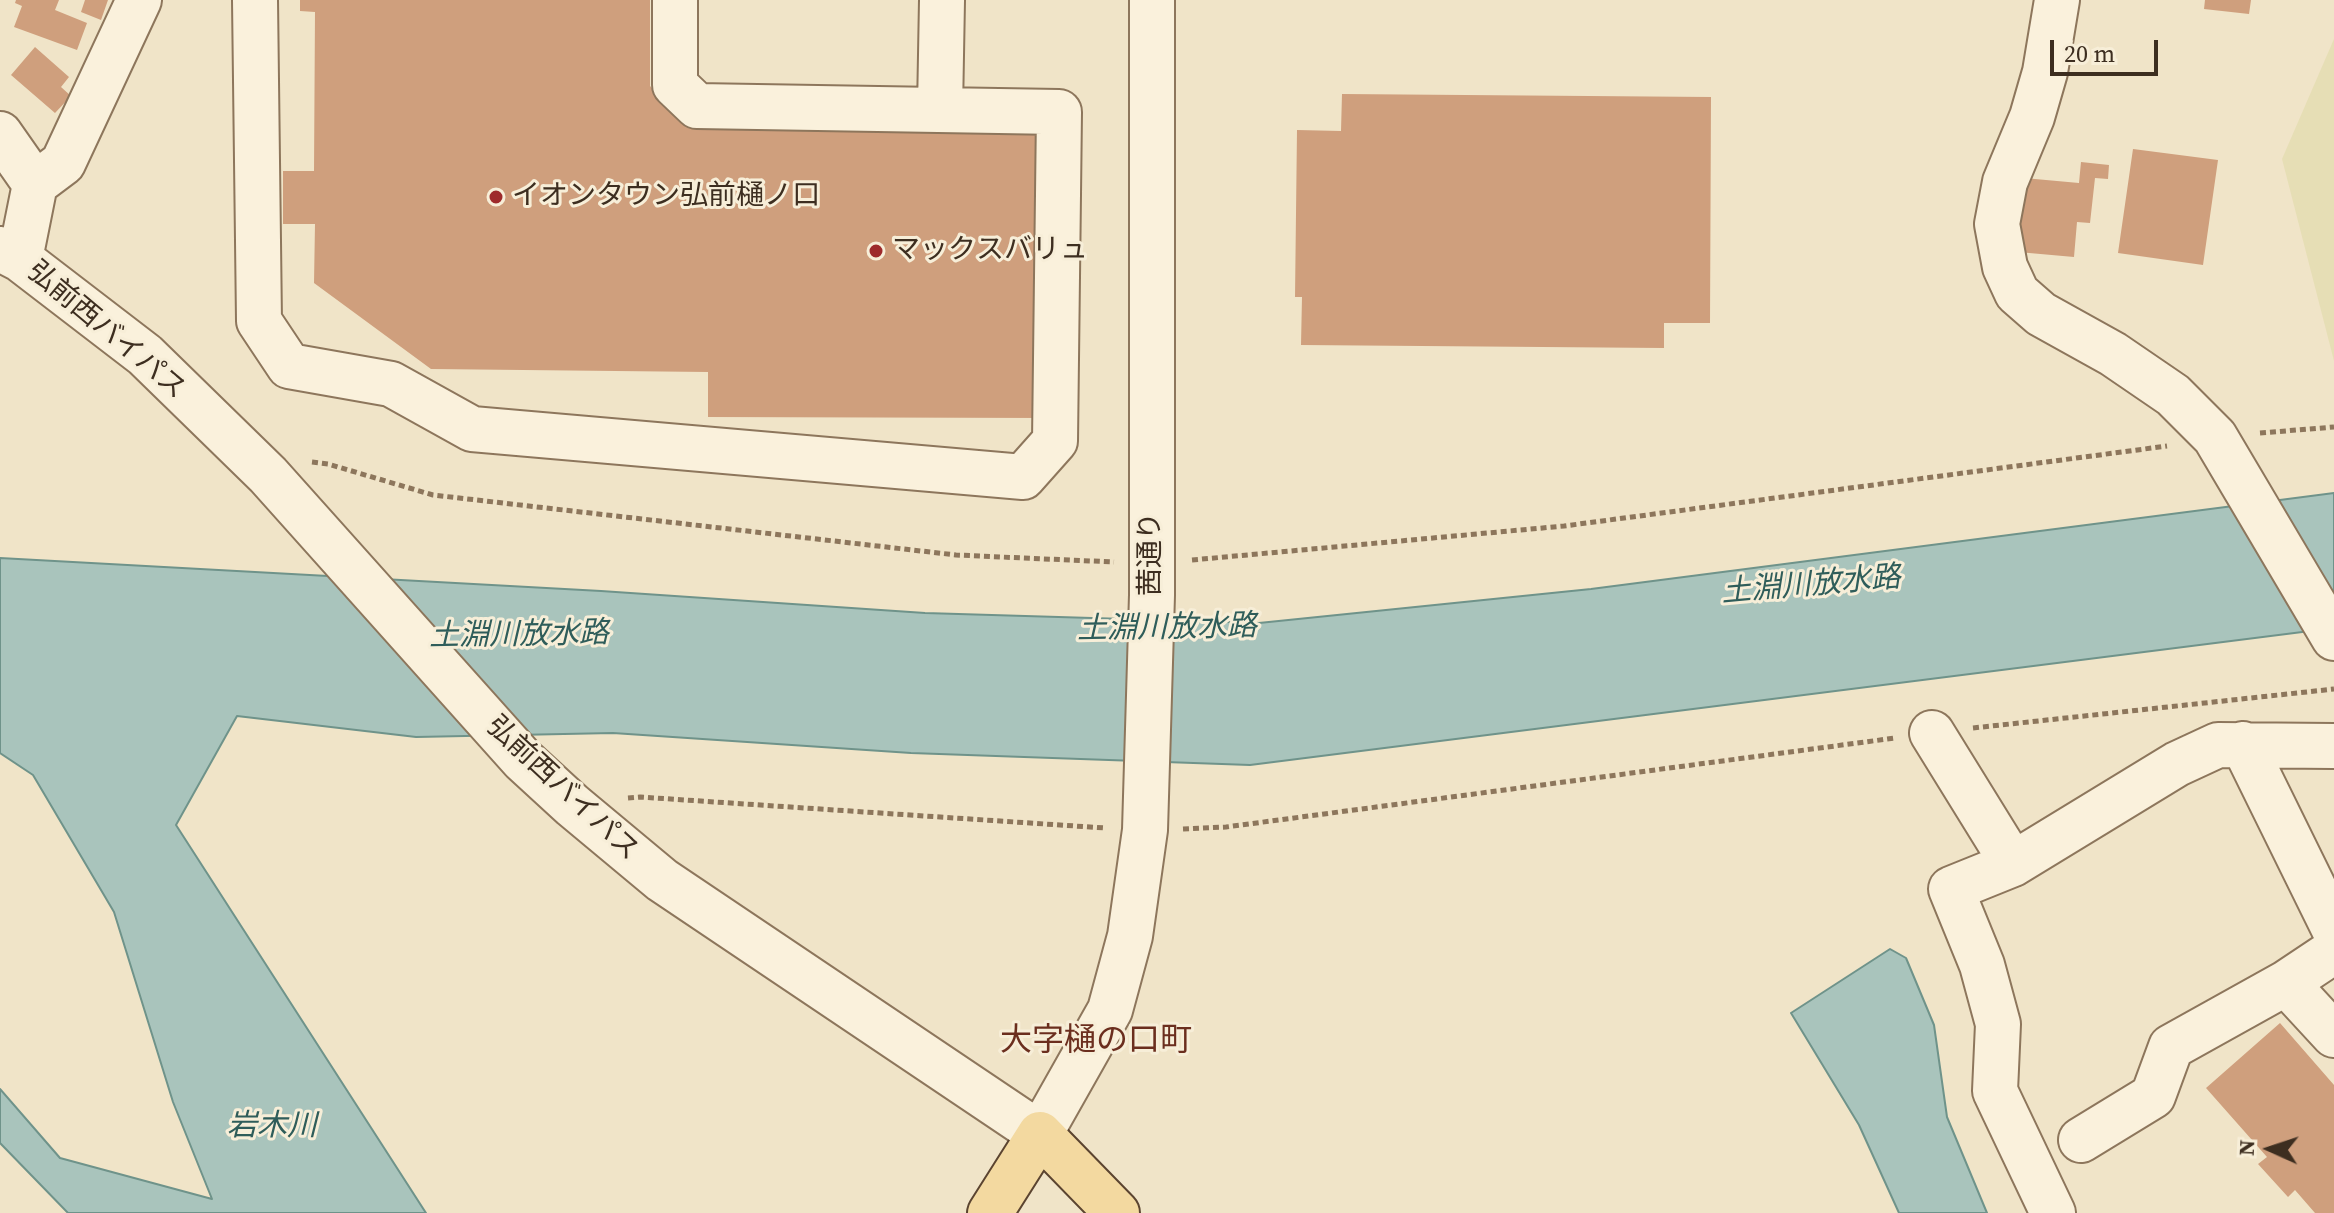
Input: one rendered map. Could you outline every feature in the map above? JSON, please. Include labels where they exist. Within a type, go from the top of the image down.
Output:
[{"type":"main road","points":[[990,1213],[1040,1134],[1117,1213]]},
{"type":"street","points":[[10,254],[35,184],[63,163],[139,0]]},
{"type":"street","points":[[255,0],[259,321],[289,366],[391,384],[472,429],[1023,477],[1055,441],[1059,112],[697,106],[675,85],[675,0]]},
{"type":"street","points":[[940,110],[942,0]]},
{"type":"street","name":"茜通り","points":[[1040,1134],[1110,1010],[1130,936],[1146,813],[1152,579],[1152,0]]},
{"type":"street","points":[[2057,0],[2045,72],[2032,117],[2005,182],[1997,224],[2005,267],[2017,293],[2041,314],[2113,354],[2173,395],[2224,452],[2334,638]]},
{"type":"street","points":[[0,134],[35,184]]},
{"type":"street","name":"弘前西バイパス","points":[[10,254],[145,355],[256,464],[523,760],[572,805],[662,880],[1040,1134]]},
{"type":"street","points":[[1932,733],[2013,864]]},
{"type":"street","points":[[2243,744],[2334,929]]},
{"type":"street","points":[[2053,1213],[1995,1091],[1998,1024],[1982,965],[1951,889],[2013,864],[2177,764],[2218,745],[2334,746]]},
{"type":"street","points":[[2081,1140],[2153,1096],[2171,1047],[2286,983],[2334,951]]},
{"type":"street","points":[[2286,983],[2334,1035]]},
{"type":"path","points":[[256,464],[328,464],[433,495],[1152,579],[1229,559],[1564,526],[2154,448],[2224,452],[2334,427]]},
{"type":"path","points":[[572,805],[640,797],[1146,813],[1226,827],[1932,733],[2334,689]]},
{"type":"shaded area","points":[[2334,39],[2334,361],[2282,159]]},
{"type":"water","points":[[2334,493],[2334,628],[1250,765],[911,753],[613,733],[416,737],[237,716],[176,825],[426,1213],[68,1213],[0,1143],[0,1089],[60,1158],[212,1199],[173,1102],[114,912],[33,775],[0,753],[0,558],[601,591],[925,613],[1259,623],[1591,589]]},
{"type":"water","points":[[1890,949],[1906,958],[1934,1025],[1947,1117],[1987,1213],[1899,1213],[1859,1125],[1791,1013]]},
{"type":"building","points":[[16,0],[59,0],[55,10],[87,23],[77,50],[14,27],[22,6],[15,3]]},
{"type":"building","points":[[85,0],[108,0],[101,20],[81,12]]},
{"type":"building","points":[[300,0],[650,0],[650,86],[691,128],[1045,130],[1045,418],[708,417],[708,372],[431,369],[314,283],[315,224],[283,224],[283,171],[314,171],[315,12],[300,11]]},
{"type":"building","points":[[2205,0],[2251,0],[2249,14],[2204,9]]},
{"type":"building","points":[[35,47],[69,77],[61,87],[71,96],[55,113],[11,75]]},
{"type":"building","points":[[1342,94],[1711,97],[1710,323],[1664,323],[1664,348],[1301,345],[1302,297],[1295,297],[1297,130],[1341,131]]},
{"type":"building","points":[[2133,149],[2218,160],[2203,265],[2118,253]]},
{"type":"building","points":[[2081,162],[2109,165],[2108,179],[2095,178],[2090,223],[2077,222],[2074,257],[2018,252],[2024,178],[2079,183]]},
{"type":"building","points":[[2280,1023],[2334,1085],[2334,1213],[2315,1213],[2295,1190],[2288,1197],[2258,1164],[2267,1157],[2206,1088]]},
{"type":"place","name":"イオンタウン弘前樋ノ口","points":[[496,197]]},
{"type":"place","name":"マックスバリュ","points":[[876,251]]},
{"type":"district","name":"大字樋の口町","points":[[1096,1042]]},
{"type":"water label","name":"土淵川放水路","points":[[1811,586]]},
{"type":"water label","name":"土淵川放水路","points":[[1167,629]]},
{"type":"water label","name":"土淵川放水路","points":[[519,636]]},
{"type":"water label","name":"岩木川","points":[[272,1127]]}]
